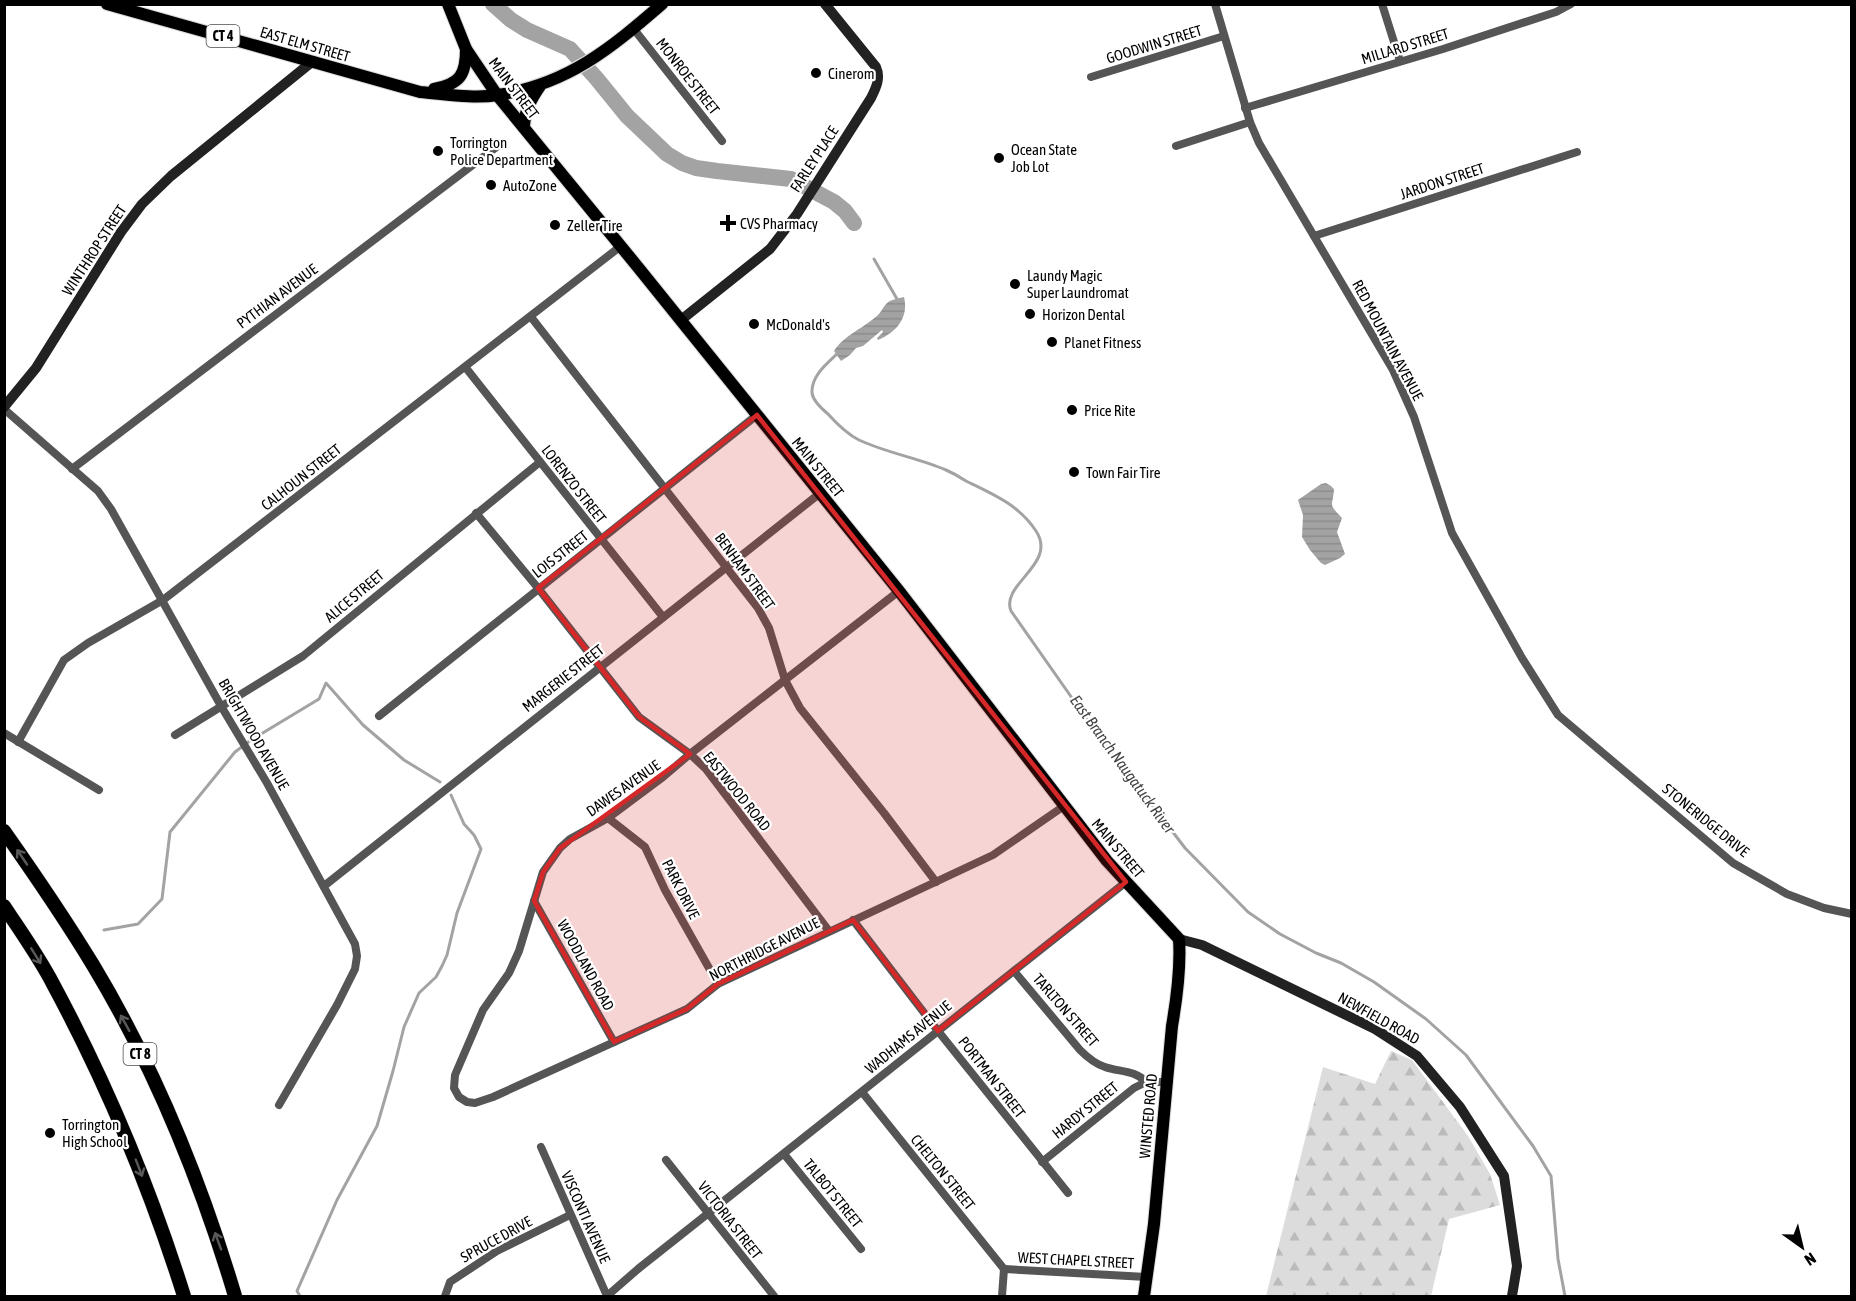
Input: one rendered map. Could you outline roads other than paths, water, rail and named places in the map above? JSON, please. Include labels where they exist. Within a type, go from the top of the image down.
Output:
[{"type":"highway","name":"CT 8","points":[[4,831],[93,966],[132,1037],[165,1106],[195,1178],[221,1249],[235,1296]]},
{"type":"highway","points":[[4,906],[52,982],[96,1068],[133,1151],[163,1230],[184,1296]]},
{"type":"main road","name":"EAST ELM STREET","points":[[107,4],[131,8],[420,92],[465,96],[497,95]]},
{"type":"main road","name":"MAIN STREET","points":[[448,4],[466,49],[497,95],[899,591],[1064,806],[1126,882],[1179,939]]},
{"type":"main road","name":"CT 4","points":[[497,95],[540,86],[566,75],[595,58],[657,6]]},
{"type":"main road","points":[[420,92],[450,86],[457,80],[466,65],[466,49]]},
{"type":"main road","points":[[524,126],[525,114],[530,101],[540,86]]},
{"type":"main road","name":"WINSTED ROAD","points":[[1144,1296],[1154,1224],[1179,978],[1179,939]]},
{"type":"street","name":"FARLEY PLACE","points":[[681,320],[770,249],[806,200],[871,98],[879,76],[873,62],[825,4]]},
{"type":"street","name":"RED MOUNTAIN AVENUE","points":[[1215,4],[1245,108],[1259,143],[1392,370],[1414,417],[1452,533],[1522,658],[1558,714],[1589,741]]},
{"type":"street","points":[[1382,4],[1400,61]]},
{"type":"street","name":"MILLARD STREET","points":[[1245,108],[1533,20],[1571,4]]},
{"type":"street","name":"MONROE STREET","points":[[633,28],[722,141]]},
{"type":"street","name":"GOODWIN STREET","points":[[1091,77],[1224,36]]},
{"type":"street","name":"WINTHROP STREET","points":[[4,408],[36,368],[121,232],[142,204],[171,176],[313,61]]},
{"type":"street","points":[[1176,146],[1250,122]]},
{"type":"street","name":"PYTHIAN AVENUE","points":[[72,469],[499,145]]},
{"type":"street","name":"JARDON STREET","points":[[1314,236],[1577,152]]},
{"type":"street","name":"CALHOUN STREET","points":[[18,742],[64,660],[88,643],[163,600],[621,246]]},
{"type":"street","name":"BENHAM STREET","points":[[531,317],[758,608],[769,628],[785,680],[800,708],[936,882]]},
{"type":"street","name":"LORENZO STREET","points":[[466,368],[663,617]]},
{"type":"street","name":"BRIGHTWOOD AVENUE","points":[[4,408],[98,491],[111,509],[356,944],[355,969],[337,1005],[279,1105]]},
{"type":"street","name":"LOIS STREET","points":[[379,716],[757,415]]},
{"type":"street","name":"ALICE STREET","points":[[175,735],[303,656],[540,462]]},
{"type":"street","name":"MARGERIE STREET","points":[[324,886],[819,494]]},
{"type":"street","name":"EASTWOOD ROAD","points":[[476,513],[639,717],[690,754],[706,769],[829,931]]},
{"type":"street","name":"DAWES AVENUE","points":[[455,1075],[483,1010],[509,973],[519,951],[543,872],[560,848],[570,839],[608,818],[663,777],[899,591]]},
{"type":"street","points":[[4,733],[99,790]]},
{"type":"street","name":"STONERIDGE DRIVE","points":[[1589,741],[1733,863],[1787,894],[1824,908],[1851,914]]},
{"type":"street","name":"NORTHRIDGE AVENUE","points":[[455,1075],[454,1088],[459,1097],[467,1102],[476,1103],[494,1097],[687,1009],[718,984],[993,855],[1064,806]]},
{"type":"street","name":"PARK DRIVE","points":[[608,818],[645,847],[665,890],[718,984]]},
{"type":"street","name":"WADHAMS AVENUE","points":[[607,1296],[1126,882]]},
{"type":"street","name":"WOODLAND ROAD","points":[[534,901],[614,1042]]},
{"type":"street","name":"PORTMAN STREET","points":[[853,920],[938,1031],[1068,1192]]},
{"type":"street","name":"NEWFIELD ROAD","points":[[1179,939],[1202,945],[1375,1029],[1418,1056],[1460,1107],[1504,1176],[1517,1266],[1512,1296]]},
{"type":"street","name":"TARLTON STREET","points":[[1014,971],[1091,1061],[1105,1067],[1140,1075],[1146,1082],[1167,1083]]},
{"type":"street","name":"HARDY STREET","points":[[1042,1161],[1134,1088],[1146,1082]]},
{"type":"street","name":"CHELTON STREET","points":[[861,1092],[1004,1269]]},
{"type":"street","name":"VISCONTI AVENUE","points":[[542,1147],[607,1296]]},
{"type":"street","name":"TALBOT STREET","points":[[784,1154],[861,1249]]},
{"type":"street","name":"VICTORIA STREET","points":[[666,1160],[774,1296]]},
{"type":"street","name":"SPRUCE DRIVE","points":[[445,1296],[450,1282],[496,1251],[570,1215]]},
{"type":"street","points":[[1002,1296],[1004,1269]]},
{"type":"street","name":"WEST CHAPEL STREET","points":[[1004,1269],[1146,1277]]},
{"type":"waterway","name":"East Branch Naugatuck River","points":[[493,4],[527,30],[570,49],[627,116],[667,154],[696,168],[791,179],[834,202],[854,223]]},
{"type":"waterway","name":"East Branch Naugatuck River","points":[[874,259],[897,299],[896,302]]},
{"type":"waterway","name":"East Branch Naugatuck River","points":[[839,352],[817,375],[812,393],[818,405],[842,428],[859,440],[946,470],[996,496],[1014,507],[1036,531],[1041,543],[1040,554],[1013,592],[1010,601],[1011,611],[1086,718],[1185,848],[1248,912],[1280,934],[1341,963],[1374,982],[1426,1019],[1466,1055],[1533,1146],[1551,1176],[1558,1259],[1565,1296]]},
{"type":"waterway","points":[[104,930],[138,924],[162,899],[170,832],[235,752],[319,699],[326,683],[363,725],[404,760],[440,782]]},
{"type":"waterway","points":[[300,1296],[297,1291],[337,1200],[377,1126],[404,1027],[419,993],[436,977],[447,955],[457,913],[481,849],[474,835],[464,824],[451,795]]},
{"type":"place","name":"Cinerom","points":[[816,73]]},
{"type":"place","name":"Torrington Police Department","points":[[438,151]]},
{"type":"place","name":"Ocean State Job Lot","points":[[999,158]]},
{"type":"place","name":"AutoZone","points":[[491,185]]},
{"type":"place","name":"CVS Pharmacy","points":[[728,223]]},
{"type":"place","name":"Zeller Tire","points":[[555,225]]},
{"type":"place","name":"Laundy Magic Super Laundromat","points":[[1015,284]]},
{"type":"place","name":"Horizon Dental","points":[[1030,314]]},
{"type":"place","name":"McDonald's","points":[[754,324]]},
{"type":"place","name":"Planet Fitness","points":[[1052,342]]},
{"type":"place","name":"Price Rite","points":[[1072,410]]},
{"type":"place","name":"Town Fair Tire","points":[[1074,472]]},
{"type":"place","name":"Torrington High School","points":[[50,1133]]}]
